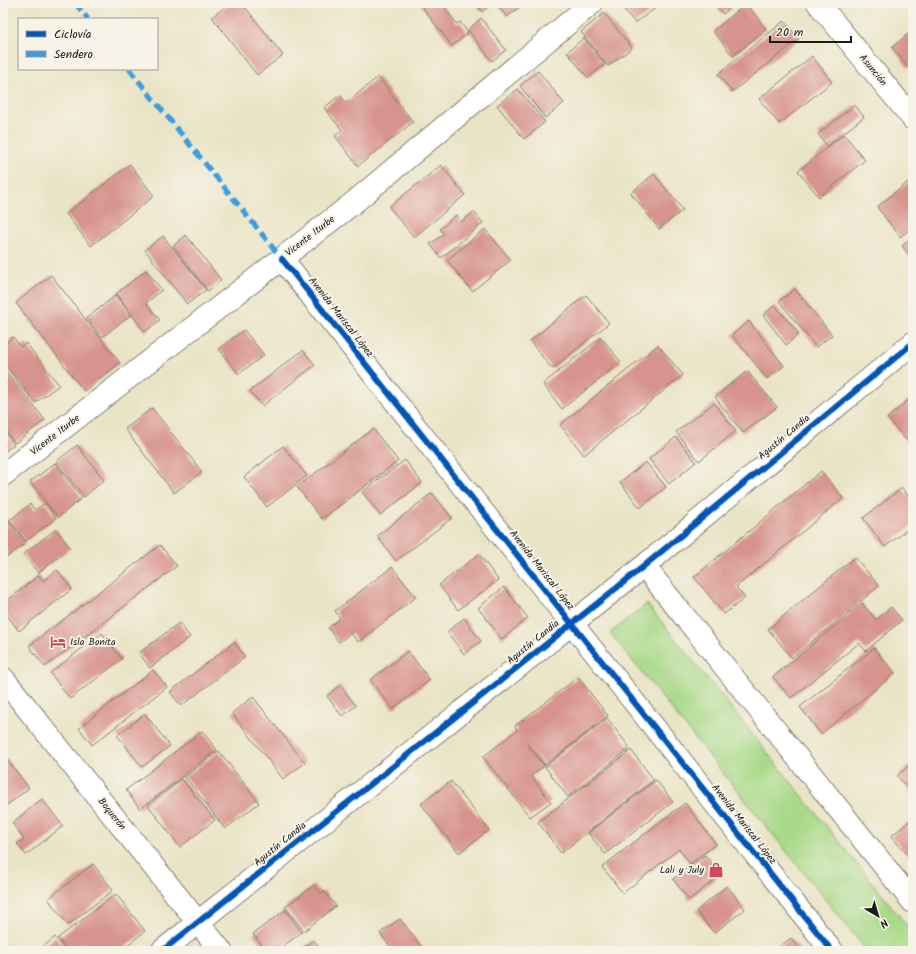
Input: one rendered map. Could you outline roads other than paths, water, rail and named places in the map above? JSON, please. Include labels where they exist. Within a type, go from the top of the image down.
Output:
[{"type":"street","name":"Vicente Iturbe","points":[[3,475],[352,204],[592,3]]},
{"type":"street","name":"Asunción","points":[[818,3],[913,119]]},
{"type":"street","name":"Avenida Mariscal López","points":[[282,259],[832,951]]},
{"type":"street","name":"Agustín Candia","points":[[162,951],[644,566],[913,343]]},
{"type":"street","points":[[644,566],[913,902]]},
{"type":"street","name":"Boquerón","points":[[3,678],[221,951]]},
{"type":"place","name":"Isla Bonita","points":[[58,642]]},
{"type":"place","name":"Lali y July","points":[[716,870]]}]
